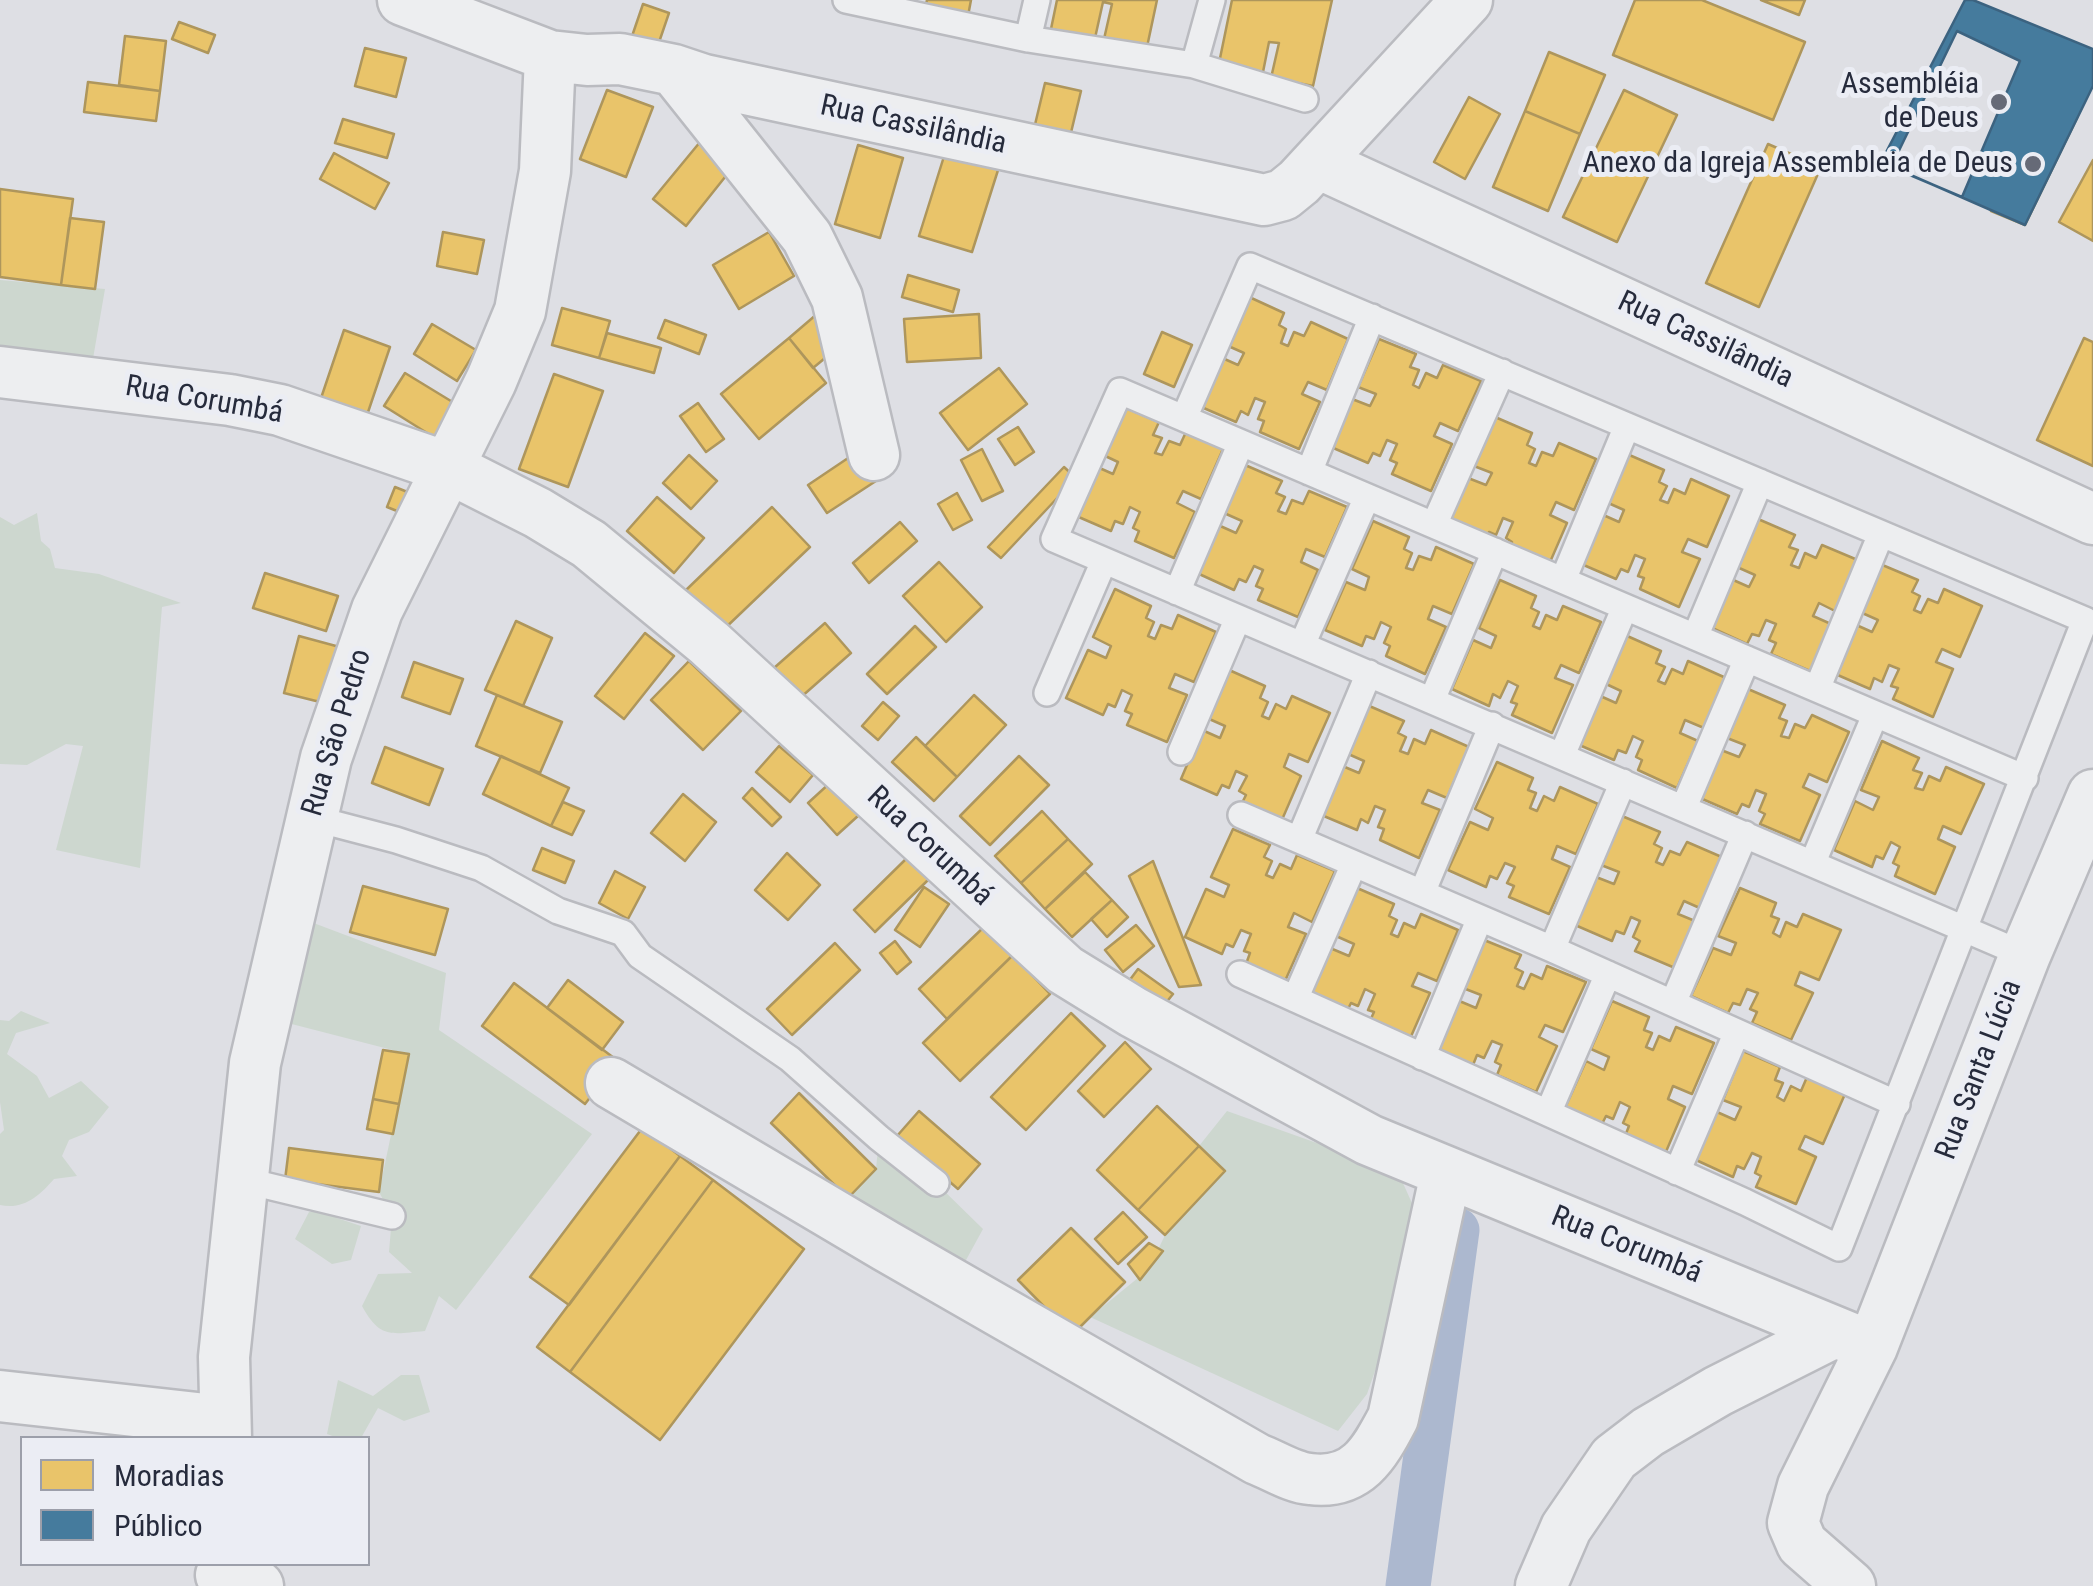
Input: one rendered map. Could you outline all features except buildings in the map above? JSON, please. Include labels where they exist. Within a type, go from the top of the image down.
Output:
[{"type":"street","name":"Rua Cassilândia","points":[[404,0],[550,56],[620,59],[1264,200],[1283,195],[1318,162],[1468,0]]},
{"type":"street","name":"Rua São Pedro","points":[[225,1430],[224,1357],[255,1064],[326,758],[376,610],[492,381],[520,311],[545,171],[550,56]]},
{"type":"street","points":[[674,70],[807,237],[837,298],[874,455]]},
{"type":"street","name":"Rua Cassilândia","points":[[1318,162],[2093,519]]},
{"type":"street","name":"Rua Corumbá","points":[[0,372],[230,400],[280,410],[449,468],[538,513],[589,544],[709,643],[1016,930],[1064,970],[1352,1130],[1446,1173],[1853,1340]]},
{"type":"street","name":"Rua Santa Lúcia","points":[[1850,1586],[1802,1544],[1793,1523],[1803,1486],[1853,1340],[2093,795]]},
{"type":"street","points":[[610,1083],[1212,1434],[1258,1460],[1310,1480],[1352,1474],[1375,1453],[1393,1418],[1446,1173]]},
{"type":"street","points":[[1541,1586],[1566,1528],[1614,1458],[1648,1432],[1718,1391],[1853,1340]]},
{"type":"street","points":[[0,1396],[225,1430]]},
{"type":"lane","points":[[1028,39],[1037,0]]},
{"type":"lane","points":[[1194,65],[1212,0]]},
{"type":"lane","points":[[855,1],[1028,39],[1194,65],[1305,99]]},
{"type":"lane","points":[[1184,418],[1250,266],[2086,620],[1839,1248],[1240,974]]},
{"type":"lane","points":[[1308,472],[1372,317]]},
{"type":"lane","points":[[1434,525],[1502,372]]},
{"type":"lane","points":[[2025,778],[1120,390],[1054,540],[2025,955]]},
{"type":"lane","points":[[1562,580],[1627,426]]},
{"type":"lane","points":[[1177,592],[1242,443]]},
{"type":"lane","points":[[1695,637],[1760,482]]},
{"type":"lane","points":[[1302,645],[1367,496]]},
{"type":"lane","points":[[1817,690],[1882,534]]},
{"type":"lane","points":[[1432,700],[1495,552]]},
{"type":"lane","points":[[1046,693],[1104,561]]},
{"type":"lane","points":[[1562,755],[1625,608]]},
{"type":"lane","points":[[1180,752],[1238,618]]},
{"type":"lane","points":[[1684,807],[1747,660]]},
{"type":"lane","points":[[1299,840],[1369,673]]},
{"type":"lane","points":[[1813,862],[1875,714]]},
{"type":"lane","points":[[1422,893],[1492,725]]},
{"type":"lane","points":[[1552,949],[1623,782]]},
{"type":"lane","points":[[1241,815],[1896,1104]]},
{"type":"lane","points":[[312,818],[482,868],[558,911],[623,933],[640,956],[790,1060],[936,1183]]},
{"type":"lane","points":[[1673,1003],[1745,834]]},
{"type":"lane","points":[[1294,999],[1354,864]]},
{"type":"lane","points":[[1422,1057],[1480,918]]},
{"type":"lane","points":[[1548,1113],[1608,974]]},
{"type":"lane","points":[[1677,1172],[1738,1032]]},
{"type":"lane","points":[[243,1180],[392,1216]]},
{"type":"shaded area","points":[[0,280],[105,289],[90,376],[0,366]]},
{"type":"shaded area","points":[[37,513],[41,541],[50,549],[55,568],[99,574],[181,603],[162,607],[140,868],[56,850],[83,746],[66,744],[27,765],[0,764],[0,517],[14,525]]},
{"type":"shaded area","points":[[303,919],[446,973],[439,1030],[592,1134],[456,1310],[439,1296],[425,1331],[388,1332],[368,1317],[362,1306],[378,1274],[412,1273],[389,1252],[392,1216],[379,1192],[408,1054],[280,1021]]},
{"type":"shaded area","points":[[21,1011],[50,1023],[16,1033],[7,1054],[37,1076],[49,1098],[81,1081],[109,1107],[89,1132],[69,1140],[62,1156],[77,1176],[54,1179],[30,1200],[9,1206],[0,1205],[0,1134],[4,1130],[0,1020],[9,1021]]},
{"type":"shaded area","points":[[1227,1111],[1398,1172],[1424,1230],[1367,1394],[1338,1431],[1090,1317],[1149,1269],[1165,1235],[1224,1171],[1199,1146]]},
{"type":"shaded area","points":[[879,1138],[936,1183],[983,1229],[960,1271],[848,1198],[876,1169]]},
{"type":"shaded area","points":[[333,1209],[337,1218],[361,1226],[351,1260],[332,1264],[295,1239],[309,1212]]},
{"type":"shaded area","points":[[401,1375],[419,1375],[430,1412],[404,1421],[378,1408],[362,1436],[327,1434],[338,1380],[373,1396]]},
{"type":"waterway","points":[[1408,1586],[1457,1230]]},
{"type":"place","name":"Assembléia de Deus","points":[[1999,102]]},
{"type":"place","name":"Anexo da Igreja Assembleia de Deus","points":[[2033,164]]}]
